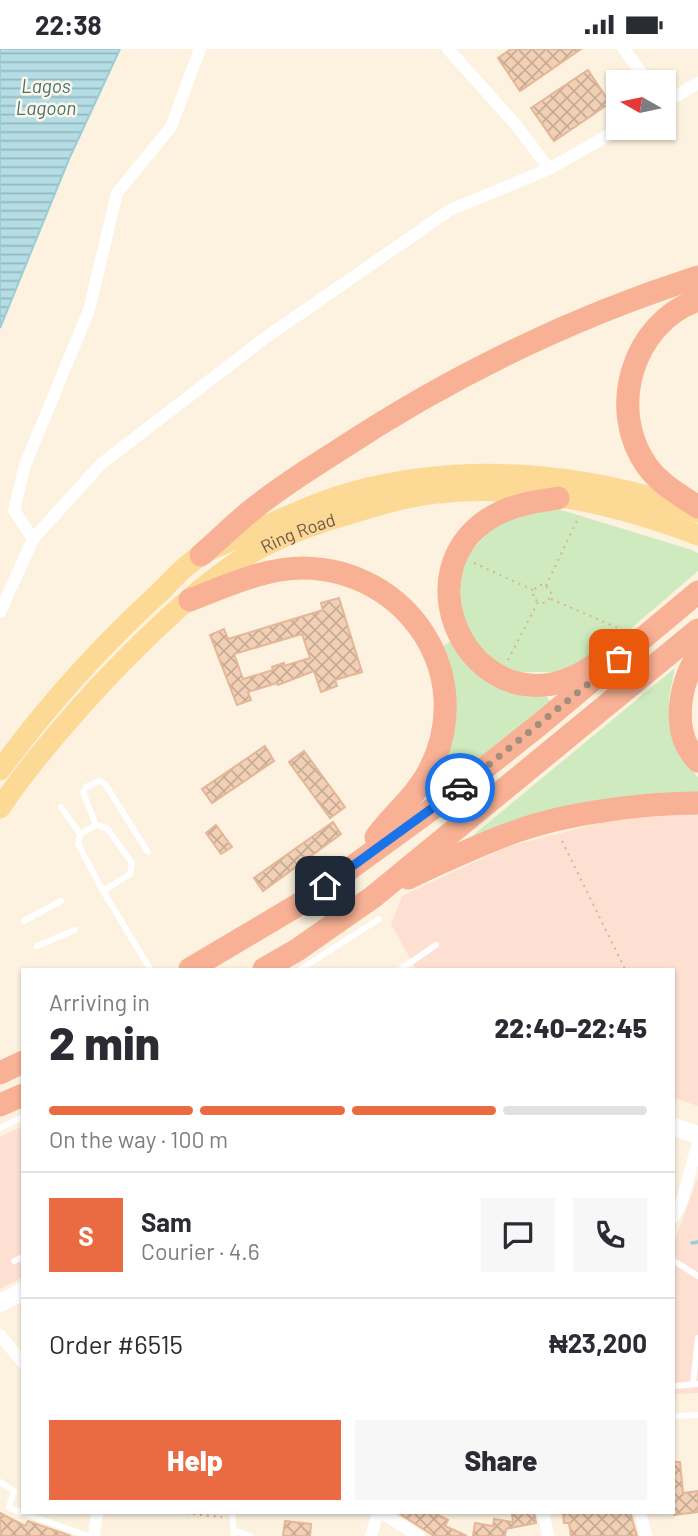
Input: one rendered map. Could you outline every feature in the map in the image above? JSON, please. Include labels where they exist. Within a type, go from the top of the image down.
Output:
[{"type":"highway","points":[[201,555],[256,506],[298,476],[415,404],[512,352],[580,322],[698,277]]},
{"type":"highway","points":[[694,301],[658,325],[646,340],[632,368],[628,398],[633,437],[649,469],[669,488],[698,507]]},
{"type":"highway","points":[[558,498],[527,503],[490,518],[473,532],[459,549],[453,564],[448,594],[453,622],[468,653],[483,667],[509,674],[534,686],[559,684],[586,671],[698,591]]},
{"type":"highway","points":[[190,600],[268,573],[299,568],[335,571],[370,584],[389,596],[405,609],[433,648],[444,691],[439,744],[429,770],[412,798],[383,829],[360,860]]},
{"type":"highway","points":[[193,968],[308,899],[443,801],[698,591]]},
{"type":"highway","points":[[377,903],[698,630]]},
{"type":"highway","points":[[698,655],[685,684],[680,708],[683,735],[698,761]]},
{"type":"highway","points":[[266,968],[452,857],[518,830],[612,810],[698,803]]},
{"type":"highway","points":[[0,1073],[21,1063]]},
{"type":"highway","points":[[0,1105],[21,1096]]},
{"type":"main road","name":"Ring Road","points":[[0,808],[82,705],[134,649],[244,558],[312,525],[437,485],[486,474],[571,479],[634,493],[698,513]]},
{"type":"main road","points":[[0,770],[50,706],[124,625],[201,555],[281,519],[348,494],[395,483],[437,485]]},
{"type":"main road","name":"Ring Road","points":[[437,485],[504,490],[558,498],[662,521],[698,535]]},
{"type":"street","points":[[33,539],[14,510],[25,465],[89,310],[117,193],[171,127],[200,49]]},
{"type":"street","points":[[448,49],[517,126],[549,169]]},
{"type":"street","points":[[624,49],[639,70]]},
{"type":"street","points":[[676,96],[698,83]]},
{"type":"street","points":[[0,612],[33,539],[101,464],[265,338],[450,210],[549,169],[606,137]]},
{"type":"street","points":[[675,1127],[698,1135]]},
{"type":"street","points":[[675,1215],[682,1201],[698,1142]]},
{"type":"street","points":[[0,1303],[21,1291]]},
{"type":"street","points":[[0,1335],[21,1361]]},
{"type":"street","points":[[94,1536],[97,1514]]},
{"type":"street","points":[[371,1536],[378,1514]]},
{"type":"street","points":[[382,1514],[419,1536]]},
{"type":"street","points":[[543,1514],[548,1536]]},
{"type":"street","points":[[640,1514],[646,1536]]},
{"type":"lane","points":[[96,825],[83,792],[86,787],[99,781],[106,784],[148,852]]},
{"type":"lane","points":[[61,807],[80,834],[78,844],[149,968]]},
{"type":"lane","points":[[80,834],[96,825],[107,828],[132,863],[130,874],[103,891]]},
{"type":"lane","points":[[24,921],[61,901]]},
{"type":"lane","points":[[301,968],[377,903]]},
{"type":"lane","points":[[37,946],[75,930]]},
{"type":"lane","points":[[402,968],[436,945]]},
{"type":"lane","points":[[0,1128],[21,1118]]},
{"type":"lane","points":[[14,1261],[21,1258]]},
{"type":"lane","points":[[675,1262],[698,1276]]},
{"type":"lane","points":[[675,1386],[696,1384],[698,1338]]},
{"type":"lane","points":[[675,1416],[698,1415]]},
{"type":"lane","points":[[0,1482],[14,1491],[9,1507],[21,1512]]},
{"type":"lane","points":[[26,1514],[88,1536]]},
{"type":"lane","points":[[231,1515],[234,1534],[250,1536]]},
{"type":"path","points":[[546,586],[580,515]]},
{"type":"path","points":[[466,559],[534,590]]},
{"type":"path","points":[[539,585],[546,586],[551,591],[550,598],[545,603],[538,602],[533,597],[534,590],[539,585]]},
{"type":"path","points":[[550,598],[618,628]]},
{"type":"path","points":[[509,674],[538,602]]},
{"type":"path","points":[[562,841],[625,968]]},
{"type":"path","points":[[211,1514],[231,1515]]},
{"type":"shaded area","points":[[698,812],[698,1106],[675,1098],[675,968],[415,968],[391,924],[402,896],[507,847],[607,821]]},
{"type":"shaded area","points":[[21,1127],[21,1278],[0,1289],[0,1137]]},
{"type":"shaded area","points":[[698,1177],[698,1393],[675,1394],[675,1240]]},
{"type":"green space","points":[[555,508],[692,550],[698,553],[698,571],[606,650],[587,663],[565,672],[518,672],[487,655],[472,637],[462,615],[460,579],[467,556],[498,521]]},
{"type":"green space","points":[[452,641],[479,675],[503,688],[546,696],[552,703],[434,800],[430,795],[447,759],[455,722],[454,684],[443,646]]},
{"type":"green space","points":[[675,668],[669,698],[671,724],[687,764],[698,777],[698,798],[529,818],[471,837]]},
{"type":"water","name":"Lagos Lagoon","points":[[0,49],[120,49],[69,159],[0,328]]},
{"type":"building","points":[[511,49],[581,49],[520,91],[498,58]]},
{"type":"building","points":[[588,70],[606,97],[606,106],[554,141],[531,108]]},
{"type":"building","points":[[339,598],[362,672],[335,680],[337,686],[321,692],[314,671],[278,685],[277,683],[248,692],[251,700],[237,705],[210,635],[224,629],[228,639],[323,610],[321,603]],"holes":[[[302,634],[310,658],[284,666],[284,663],[272,667],[273,670],[243,679],[234,654]]]},
{"type":"building","points":[[265,746],[274,761],[212,803],[202,789]]},
{"type":"building","points":[[304,751],[345,807],[330,818],[289,762]]},
{"type":"building","points":[[333,822],[341,834],[263,891],[254,878]]},
{"type":"building","points":[[216,825],[232,847],[221,854],[206,833]]},
{"type":"building","points":[[675,1462],[680,1462],[683,1493],[698,1491],[698,1512],[674,1515]]},
{"type":"building","points":[[0,1513],[25,1526],[28,1521],[71,1536],[0,1536]]},
{"type":"building","points":[[400,1514],[436,1514],[448,1520],[445,1526],[467,1536],[434,1536]]},
{"type":"building","points":[[512,1514],[534,1514],[536,1523],[506,1529],[505,1536],[473,1536],[475,1523],[493,1526],[494,1519],[513,1522]]},
{"type":"building","points":[[563,1514],[631,1514],[637,1536],[571,1536],[569,1523],[564,1523]]},
{"type":"building","points":[[285,1521],[311,1524],[310,1536],[283,1536]]},
{"type":"waterway","points":[[692,1243],[698,1242]]},
{"type":"way so far","points":[[460,788],[619,659]]},
{"type":"route","points":[[325,886],[460,788]]}]
